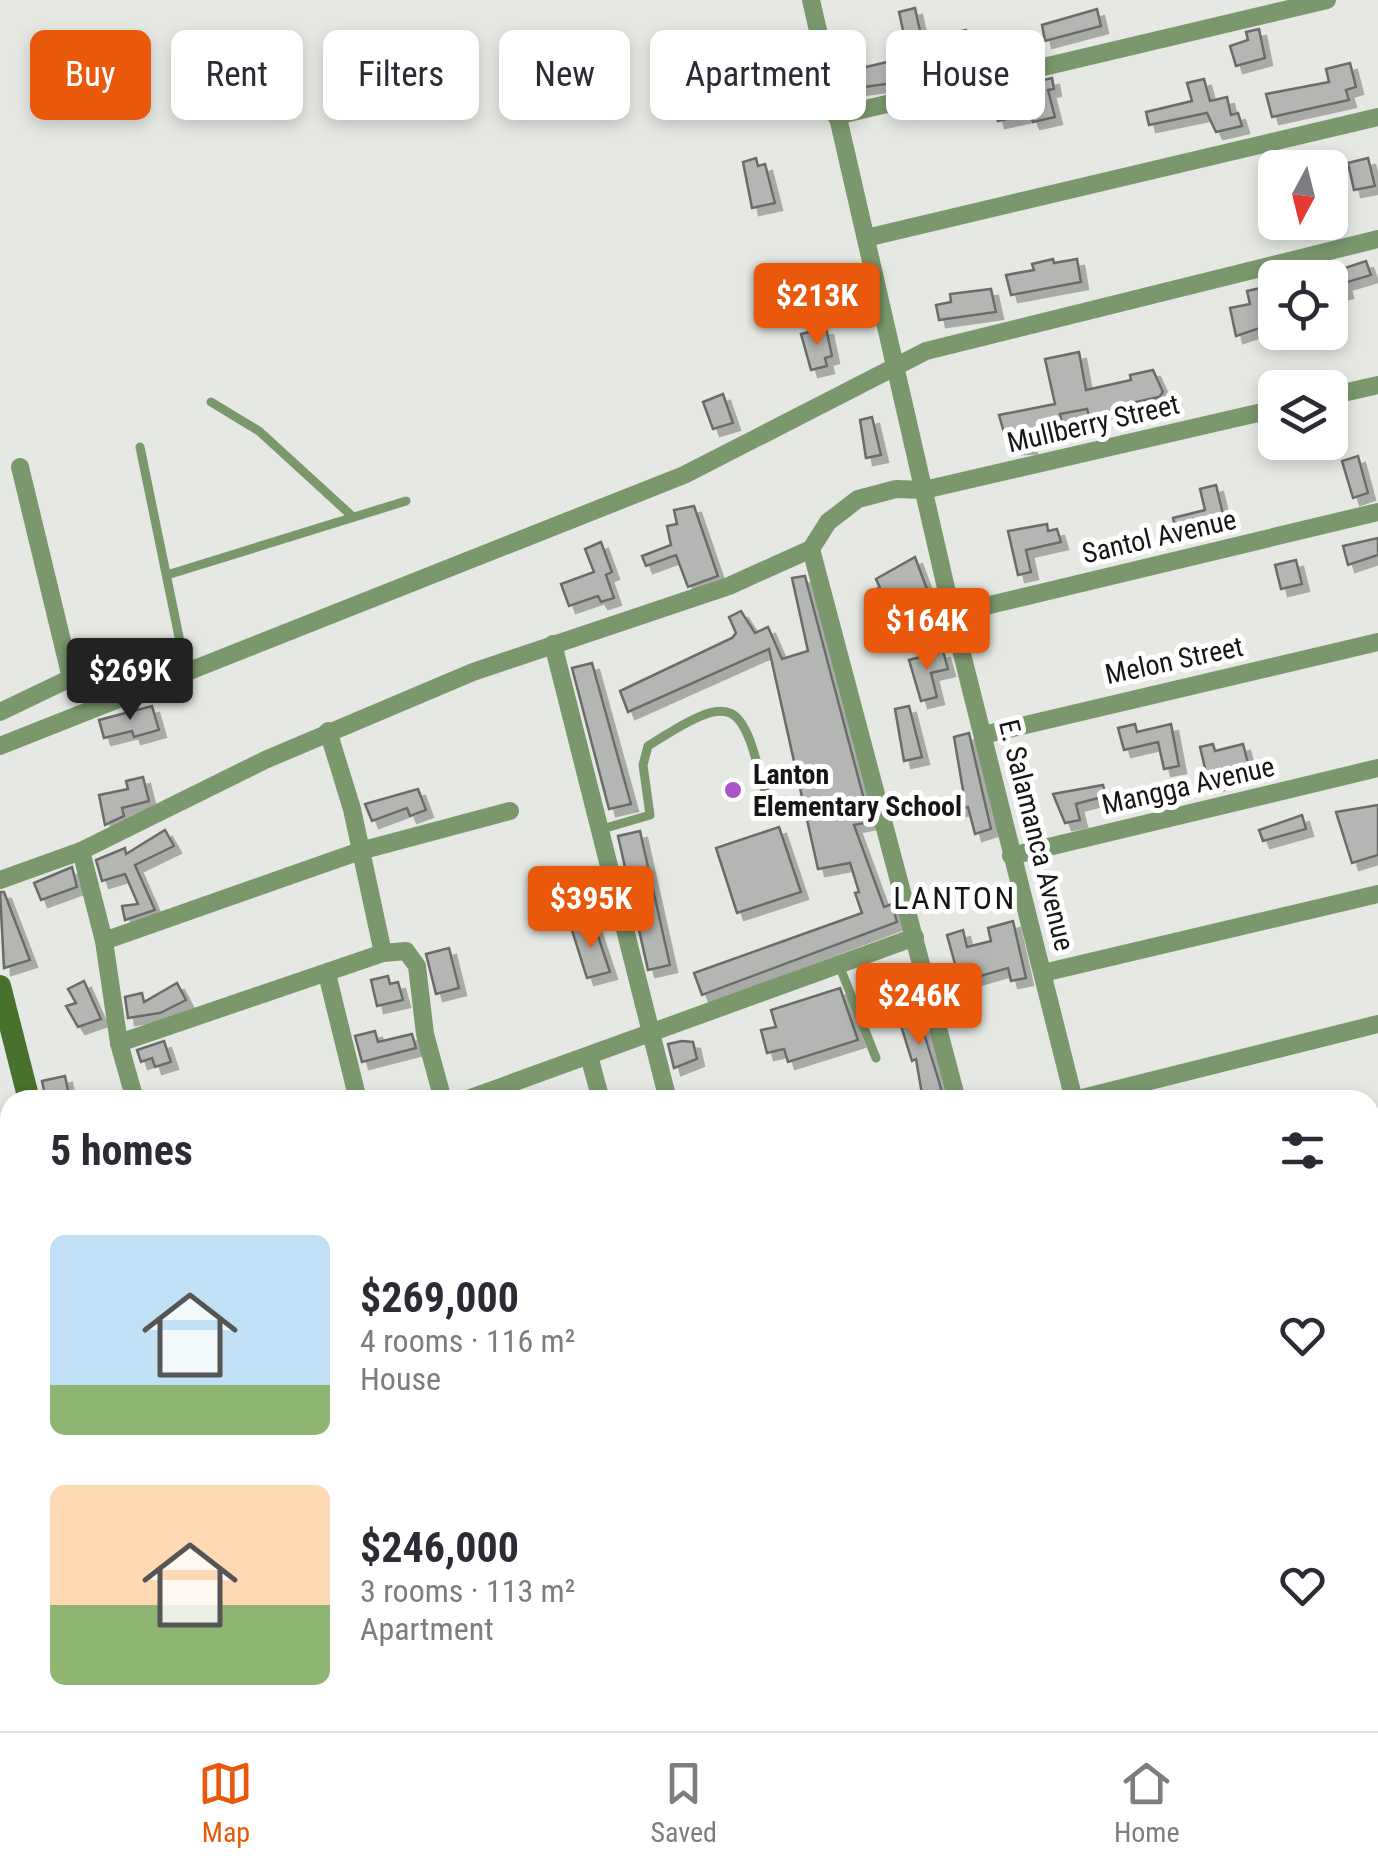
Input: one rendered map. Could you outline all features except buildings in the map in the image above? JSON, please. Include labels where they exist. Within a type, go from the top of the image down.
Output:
[{"type":"street","name":"E. Salamanca Avenue","points":[[810,0],[817,30]]},
{"type":"street","points":[[866,109],[1327,0]]},
{"type":"street","points":[[866,238],[1378,117]]},
{"type":"street","name":"E. Salamanca Avenue","points":[[837,120],[952,614],[1072,1090]]},
{"type":"street","points":[[0,746],[684,476],[894,365],[947,344],[1378,239]]},
{"type":"street","points":[[1348,392],[1378,385]]},
{"type":"street","name":"Mullberry Street","points":[[812,549],[828,522],[858,499],[896,489],[924,490],[1258,413]]},
{"type":"street","points":[[20,467],[71,678]]},
{"type":"street","name":"Santol Avenue","points":[[952,614],[1378,512]]},
{"type":"street","points":[[0,880],[81,851],[328,732],[553,644],[730,586],[812,549],[953,1090]]},
{"type":"street","name":"Melon Street","points":[[984,736],[1378,642]]},
{"type":"street","points":[[553,644],[665,1090]]},
{"type":"street","points":[[0,712],[96,666]]},
{"type":"street","points":[[328,732],[383,953]]},
{"type":"street","name":"Mangga Avenue","points":[[1011,856],[1378,768]]},
{"type":"street","points":[[104,942],[360,851],[510,811]]},
{"type":"street","points":[[81,851],[104,942],[119,1043],[132,1090]]},
{"type":"street","points":[[1043,973],[1378,894]]},
{"type":"street","points":[[504,1090],[915,937]]},
{"type":"street","points":[[119,1043],[401,949],[414,958],[424,1034],[441,1090]]},
{"type":"street","points":[[327,974],[356,1090]]},
{"type":"street","points":[[0,986],[26,1090]]},
{"type":"street","points":[[1114,1090],[1378,1024]]},
{"type":"street","points":[[589,1056],[598,1090]]},
{"type":"lane","points":[[211,402],[260,431],[353,517]]},
{"type":"lane","points":[[140,446],[187,674]]},
{"type":"lane","points":[[167,576],[406,500]]},
{"type":"lane","points":[[599,830],[650,815],[642,765],[648,746],[713,710],[728,709],[748,730],[766,796]]},
{"type":"lane","points":[[839,964],[876,1058]]},
{"type":"place","name":"Lanton Elementary School","points":[[733,790]]},
{"type":"district","name":"LANTON","points":[[955,898]]}]
